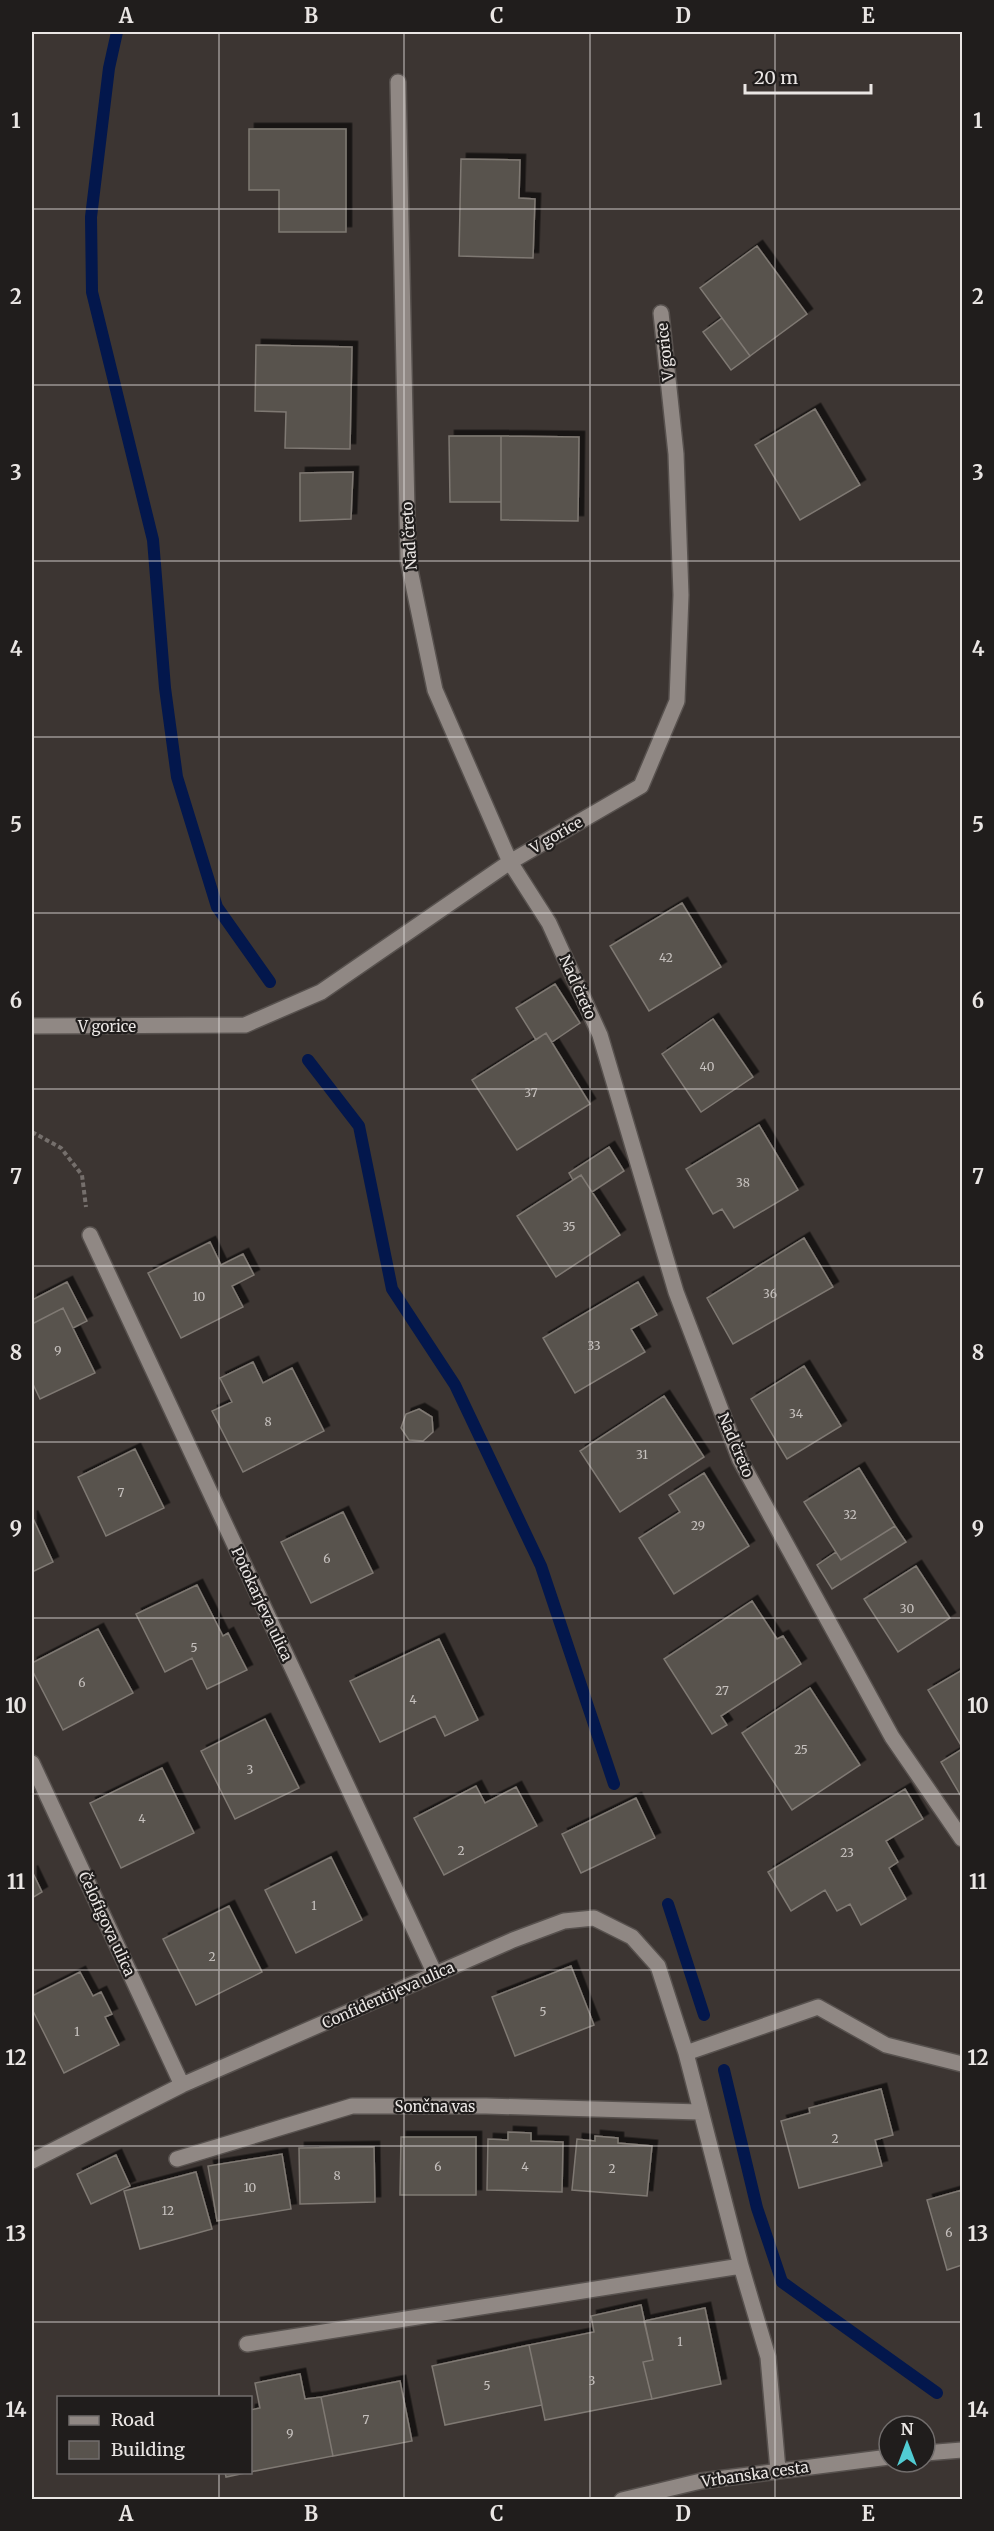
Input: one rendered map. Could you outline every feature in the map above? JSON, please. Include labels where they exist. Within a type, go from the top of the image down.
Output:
[{"type":"street","name":"Nad čreto","points":[[398,82],[408,560],[435,690],[510,862],[549,923],[600,1035],[676,1292],[740,1460],[892,1737],[963,1839]]},
{"type":"street","name":"V gorice","points":[[32,1026],[245,1025],[321,992],[510,862],[641,786],[677,701],[681,595],[676,454],[661,313]]},
{"type":"street","name":"Potokarjeva ulica","points":[[90,1235],[435,1974]]},
{"type":"street","name":"Čelofigova ulica","points":[[32,1763],[182,2085]]},
{"type":"street","name":"Confidentijeva ulica","points":[[32,2161],[182,2085],[513,1940],[564,1921],[594,1918],[632,1937],[658,1966],[686,2053],[741,2266],[768,2357],[778,2470]]},
{"type":"street","points":[[686,2053],[818,2007],[886,2045],[963,2064]]},
{"type":"street","name":"Sončna vas","points":[[177,2159],[352,2106],[486,2106],[700,2112]]},
{"type":"street","points":[[247,2344],[741,2266]]},
{"type":"street","points":[[937,2452],[963,2450]]},
{"type":"street","name":"Vrbanska cesta","points":[[622,2499],[701,2481],[877,2458]]},
{"type":"path","points":[[32,1132],[61,1148],[82,1175],[90,1235]]},
{"type":"building","points":[[249,129],[346,129],[346,232],[279,232],[279,190],[249,190]]},
{"type":"building","points":[[461,159],[520,160],[519,198],[535,199],[533,258],[459,256]]},
{"type":"building","points":[[757,246],[807,314],[750,356],[700,288]]},
{"type":"building","points":[[722,318],[750,356],[731,370],[703,332]]},
{"type":"building","points":[[256,345],[352,347],[350,449],[285,448],[286,412],[255,411]]},
{"type":"building","points":[[815,409],[860,485],[800,520],[755,445]]},
{"type":"building","points":[[449,436],[501,436],[501,502],[450,502]]},
{"type":"building","points":[[501,436],[579,437],[578,521],[501,520]]},
{"type":"building","points":[[353,472],[351,519],[300,521],[300,473]]},
{"type":"building","points":[[682,903],[721,967],[649,1011],[610,946]]},
{"type":"building","points":[[555,984],[580,1023],[552,1042],[546,1033],[536,1040],[516,1008]]},
{"type":"building","points":[[713,1019],[753,1077],[701,1112],[662,1054]]},
{"type":"building","points":[[546,1033],[590,1104],[517,1150],[472,1080]]},
{"type":"building","points":[[759,1125],[798,1190],[734,1228],[722,1209],[713,1214],[686,1169]]},
{"type":"building","points":[[609,1147],[624,1171],[592,1192],[581,1175],[573,1180],[569,1173]]},
{"type":"building","points":[[581,1175],[620,1235],[556,1277],[517,1216]]},
{"type":"building","points":[[804,1238],[833,1287],[733,1344],[707,1298]]},
{"type":"building","points":[[210,1242],[221,1265],[243,1254],[254,1275],[232,1286],[243,1307],[181,1338],[148,1273]]},
{"type":"building","points":[[67,1282],[87,1321],[73,1328],[63,1308],[32,1324],[32,1300]]},
{"type":"building","points":[[638,1282],[657,1315],[631,1329],[645,1352],[575,1393],[543,1338]]},
{"type":"building","points":[[63,1308],[95,1373],[40,1399],[32,1382],[32,1324]]},
{"type":"building","points":[[253,1362],[263,1383],[292,1368],[324,1431],[243,1472],[212,1411],[232,1402],[220,1378]]},
{"type":"building","points":[[804,1366],[841,1426],[787,1459],[751,1399]]},
{"type":"building","points":[[664,1396],[704,1457],[620,1512],[580,1451]]},
{"type":"building","points":[[419,1409],[432,1417],[433,1432],[423,1441],[409,1440],[401,1428],[406,1414]]},
{"type":"building","points":[[135,1449],[164,1508],[106,1536],[78,1477]]},
{"type":"building","points":[[859,1468],[895,1526],[841,1560],[804,1502]]},
{"type":"building","points":[[704,1473],[749,1546],[674,1594],[639,1538],[680,1512],[669,1495]]},
{"type":"building","points":[[343,1512],[373,1573],[311,1603],[281,1542]]},
{"type":"building","points":[[32,1516],[53,1562],[32,1572]]},
{"type":"building","points":[[895,1526],[906,1542],[832,1589],[817,1565],[836,1552],[841,1560]]},
{"type":"building","points":[[916,1566],[950,1618],[898,1652],[864,1599]]},
{"type":"building","points":[[197,1585],[223,1636],[228,1633],[247,1670],[207,1689],[192,1658],[165,1672],[136,1614]]},
{"type":"building","points":[[752,1601],[777,1639],[783,1636],[801,1664],[721,1716],[727,1725],[712,1734],[664,1659]]},
{"type":"building","points":[[98,1629],[133,1693],[63,1730],[32,1670],[32,1663]]},
{"type":"building","points":[[439,1639],[478,1720],[445,1736],[435,1716],[380,1742],[350,1681]]},
{"type":"building","points":[[962,1670],[962,1747],[928,1690]]},
{"type":"building","points":[[810,1688],[860,1765],[792,1810],[742,1733]]},
{"type":"building","points":[[265,1719],[299,1788],[235,1819],[201,1751]]},
{"type":"building","points":[[962,1749],[962,1798],[941,1762]]},
{"type":"building","points":[[162,1768],[194,1833],[121,1868],[90,1803]]},
{"type":"building","points":[[476,1786],[485,1803],[516,1787],[537,1826],[444,1875],[414,1818]]},
{"type":"building","points":[[905,1789],[923,1819],[886,1841],[898,1862],[889,1868],[906,1899],[861,1925],[850,1904],[837,1911],[825,1890],[791,1911],[768,1872]]},
{"type":"building","points":[[636,1798],[655,1838],[581,1873],[562,1834]]},
{"type":"building","points":[[331,1857],[362,1920],[296,1953],[265,1890]]},
{"type":"building","points":[[32,1871],[42,1892],[32,1898]]},
{"type":"building","points":[[229,1906],[262,1972],[196,2005],[163,1939]]},
{"type":"building","points":[[571,1966],[594,2025],[515,2056],[492,1997]]},
{"type":"building","points":[[80,1972],[93,1996],[101,1992],[112,2014],[105,2017],[119,2045],[64,2073],[32,2009],[32,1996]]},
{"type":"building","points":[[881,2089],[893,2135],[875,2140],[882,2166],[799,2188],[781,2121],[810,2113],[809,2108]]},
{"type":"building","points":[[508,2132],[531,2133],[531,2141],[563,2142],[562,2192],[487,2190],[488,2139],[508,2140]]},
{"type":"building","points":[[595,2136],[618,2138],[618,2143],[652,2146],[647,2196],[572,2190],[577,2139],[595,2141]]},
{"type":"building","points":[[401,2137],[476,2137],[476,2195],[400,2195]]},
{"type":"building","points":[[374,2147],[375,2202],[300,2204],[299,2148]]},
{"type":"building","points":[[282,2154],[291,2209],[217,2221],[208,2166]]},
{"type":"building","points":[[116,2155],[130,2186],[91,2204],[77,2174]]},
{"type":"building","points":[[196,2172],[212,2229],[140,2249],[124,2191]]},
{"type":"building","points":[[962,2190],[962,2265],[947,2270],[927,2200]]},
{"type":"building","points":[[641,2305],[653,2360],[643,2362],[652,2399],[545,2420],[529,2345],[594,2332],[591,2316]]},
{"type":"building","points":[[705,2308],[721,2384],[652,2399],[643,2362],[653,2360],[644,2321]]},
{"type":"building","points":[[529,2345],[542,2405],[445,2425],[432,2366]]},
{"type":"building","points":[[300,2374],[305,2399],[321,2397],[333,2456],[252,2472],[252,2410],[260,2408],[255,2383]]},
{"type":"building","points":[[400,2381],[412,2441],[333,2456],[321,2397]]},
{"type":"waterway","points":[[117,32],[109,68],[91,217],[92,292],[153,540],[165,688],[177,777],[217,907],[270,982]]},
{"type":"waterway","points":[[308,1060],[359,1126],[392,1289],[455,1385],[541,1566],[614,1784]]},
{"type":"waterway","points":[[668,1904],[704,2015]]},
{"type":"waterway","points":[[724,2070],[757,2208],[782,2282],[937,2393]]}]
